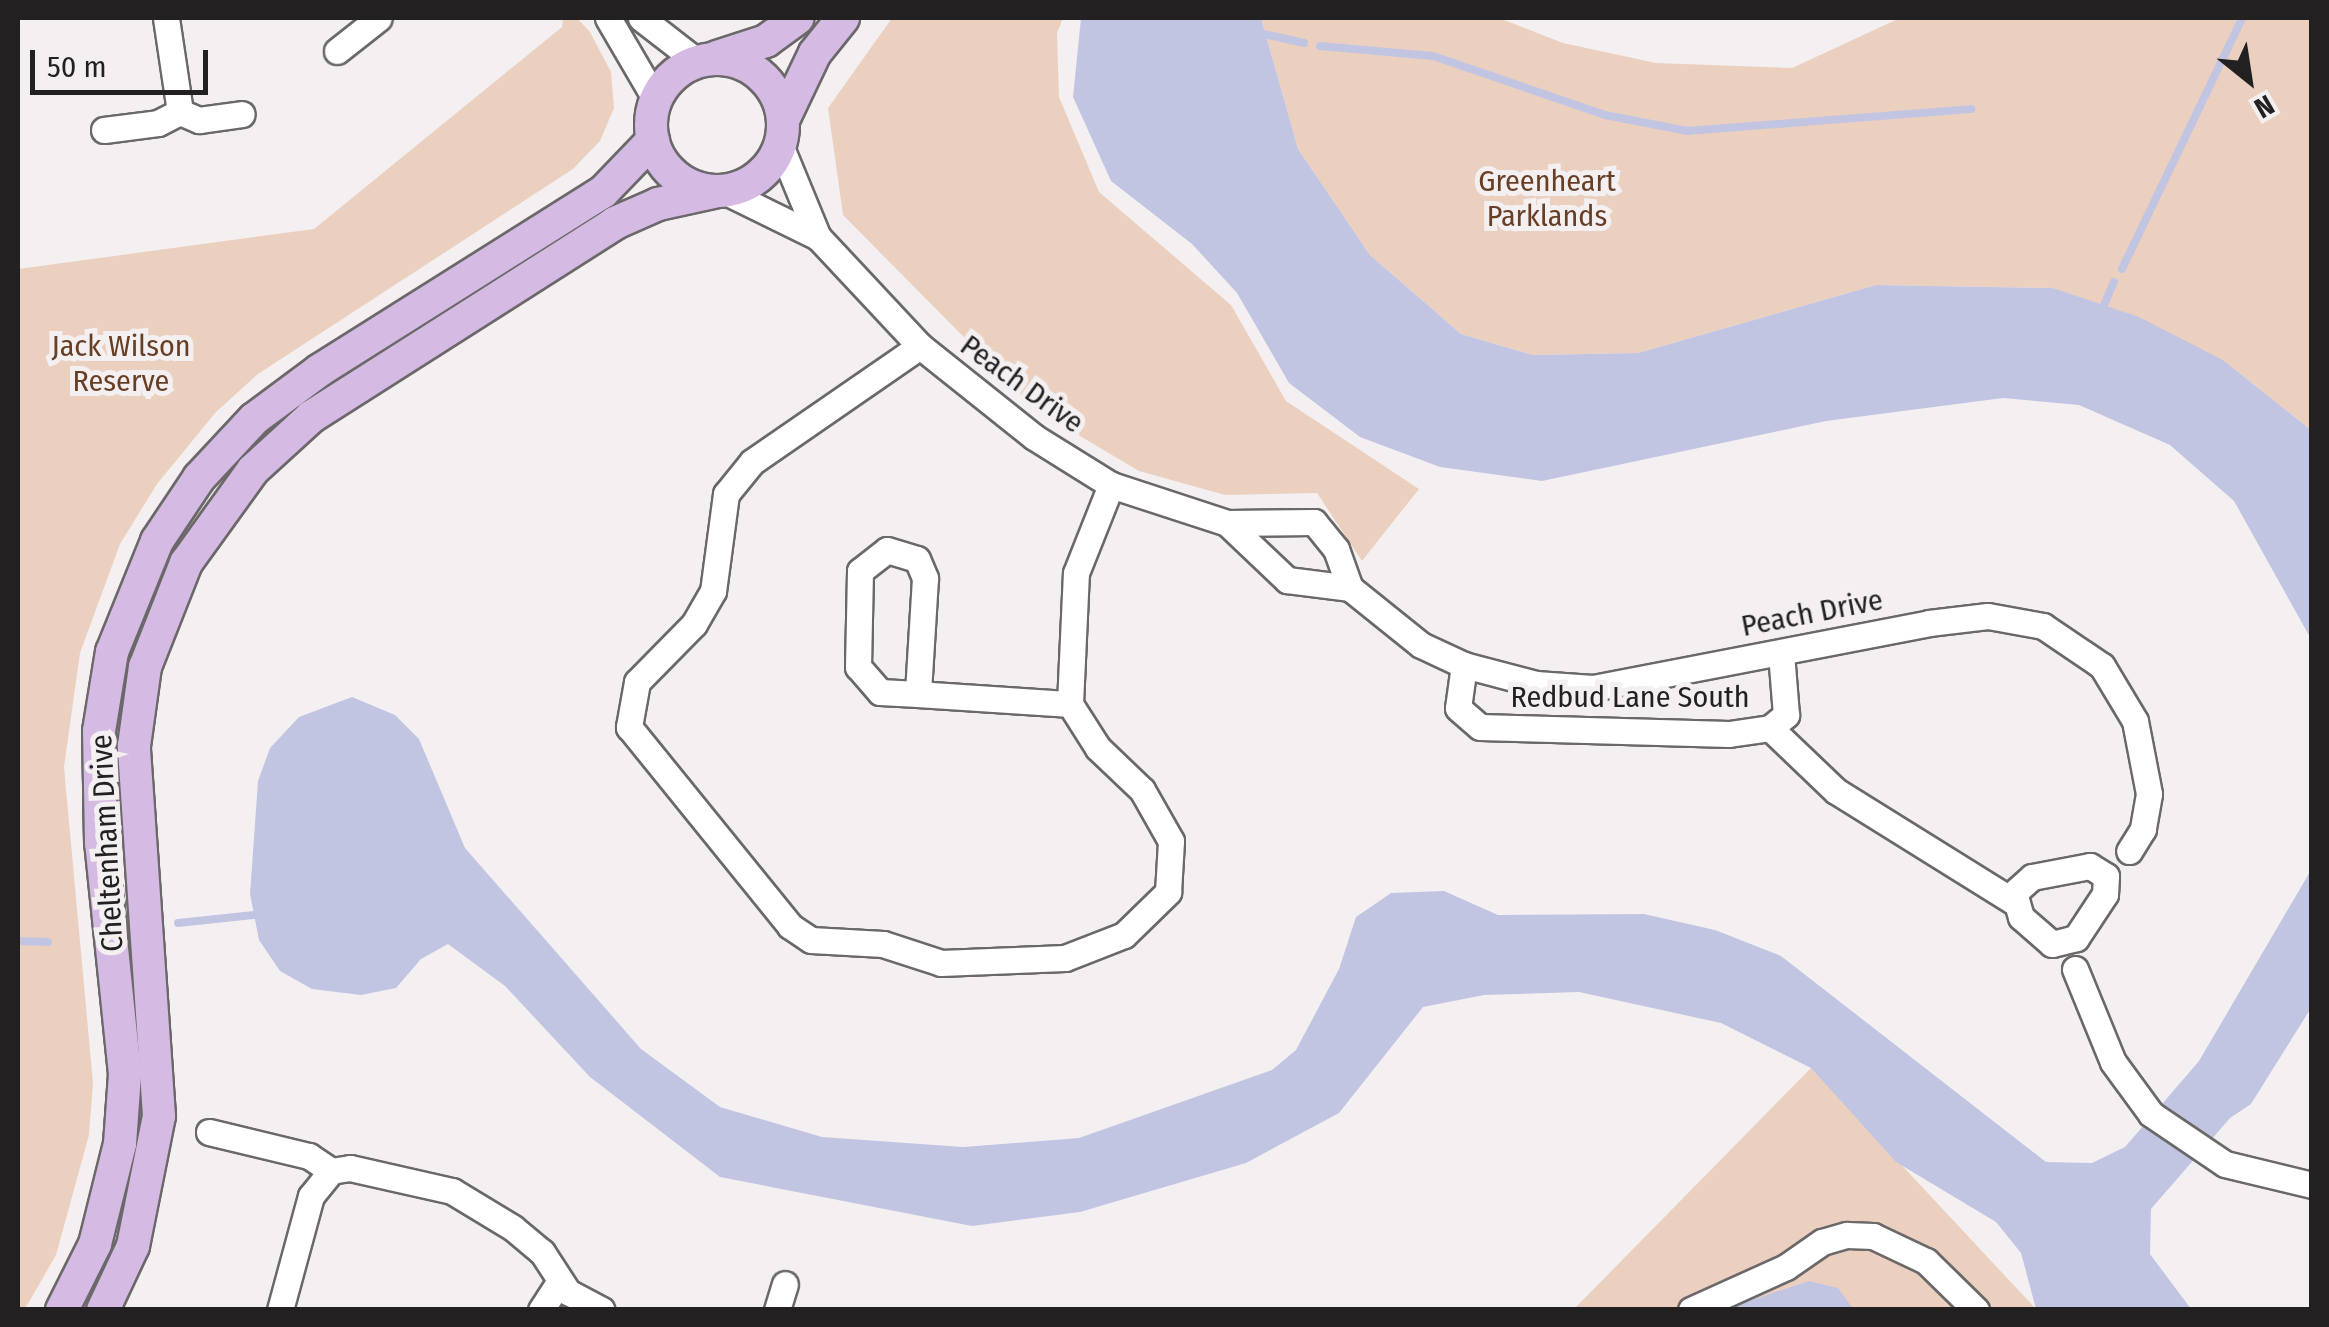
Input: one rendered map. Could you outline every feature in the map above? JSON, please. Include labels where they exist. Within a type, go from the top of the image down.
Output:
[{"type":"main road","points":[[798,18],[766,40],[675,74],[656,100],[653,140],[681,180],[721,191],[762,173],[815,53],[843,18]]},
{"type":"main road","points":[[703,61],[736,62],[760,74],[776,95],[782,132]]},
{"type":"main road","name":"Cheltenham Drive","points":[[62,1310],[95,1244],[120,1144],[124,1074],[101,843],[99,731],[112,652],[157,541],[199,478],[254,419],[320,370],[602,192],[653,140]]},
{"type":"main road","name":"Cheltenham Drive","points":[[103,1310],[133,1246],[159,1116],[133,786],[138,706],[155,633],[195,547],[253,470],[312,417],[615,224],[678,198],[721,191]]},
{"type":"street","points":[[166,18],[180,112]]},
{"type":"street","points":[[337,51],[378,18]]},
{"type":"street","points":[[608,18],[656,100]]},
{"type":"street","points":[[641,18],[703,61]]},
{"type":"street","points":[[104,130],[158,123],[180,112],[199,120],[242,114]]},
{"type":"street","name":"Peach Drive","points":[[782,132],[818,238]]},
{"type":"street","name":"Peach Drive","points":[[721,191],[818,238],[920,346],[983,402],[1110,485],[1227,523],[1314,522],[1336,549],[1350,588],[1421,645],[1464,666],[1536,684],[1593,688],[1988,616],[2060,634],[2102,666],[2134,722],[2149,794],[2146,821],[2129,850],[2127,867],[2064,941]]},
{"type":"street","points":[[920,346],[752,462],[726,494],[713,591],[694,624],[637,682],[629,727],[790,926],[812,940],[883,944],[941,962],[1065,958],[1124,935],[1168,892],[1170,841],[1142,790],[1098,748],[1070,704],[1076,573],[1110,485]]},
{"type":"street","name":"Peach Drive","points":[[1227,523],[1286,580],[1350,588]]},
{"type":"street","points":[[918,694],[924,578],[918,559],[887,550],[860,571],[858,668],[880,692],[1070,704]]},
{"type":"street","name":"Redbud Lane South","points":[[1464,666],[1458,708],[1480,727],[1690,734],[1770,728],[1788,708],[1781,653]]},
{"type":"street","points":[[1770,728],[1836,791],[2014,902]]},
{"type":"street","points":[[2129,850],[2090,866],[2032,878],[2016,890],[2014,902],[2021,918],[2064,941],[2114,1062],[2150,1114],[2184,1142],[2238,1169],[2312,1185]]},
{"type":"street","points":[[2090,866],[2106,876],[2108,887]]},
{"type":"street","points":[[209,1132],[310,1156],[332,1170],[350,1168],[452,1192],[542,1252],[559,1282],[602,1310]]},
{"type":"street","points":[[280,1310],[312,1196],[332,1170]]},
{"type":"street","points":[[1691,1310],[1847,1235],[1872,1236],[1926,1261],[1976,1310]]},
{"type":"street","points":[[541,1310],[559,1282]]},
{"type":"street","points":[[778,1310],[785,1284]]},
{"type":"green space","name":"Jack Wilson Reserve","points":[[563,18],[577,18],[590,32],[611,72],[614,108],[600,141],[573,169],[258,374],[216,412],[157,484],[120,544],[80,653],[64,767],[93,1083],[89,1135],[56,1255],[25,1309],[18,1309],[18,269],[314,229],[562,27]]},
{"type":"green space","points":[[892,18],[1063,18],[1057,33],[1059,97],[1099,192],[1231,305],[1286,401],[1419,489],[1362,561],[1317,493],[1225,495],[1139,471],[1036,410],[843,215],[828,108]]},
{"type":"green space","name":"Greenheart Parklands","points":[[1261,18],[1499,18],[1563,43],[1656,63],[1792,68],[1900,18],[2311,18],[2311,430],[2223,360],[2053,288],[1876,285],[1638,353],[1533,355],[1461,334],[1370,255],[1298,149]]},
{"type":"green space","points":[[1811,1068],[2036,1309],[1573,1310]]},
{"type":"water","points":[[1081,18],[1261,18],[1298,149],[1370,255],[1461,334],[1533,355],[1638,353],[1876,285],[2053,288],[2139,317],[2223,360],[2311,430],[2311,639],[2234,501],[2170,445],[2079,405],[2003,398],[1826,421],[1542,481],[1440,467],[1360,437],[1289,383],[1237,293],[1192,244],[1111,181],[1073,97]]},
{"type":"water","points":[[352,697],[395,715],[419,739],[465,848],[641,1049],[720,1107],[822,1137],[963,1147],[1079,1138],[1272,1070],[1296,1050],[1339,969],[1356,917],[1391,893],[1444,891],[1498,915],[1644,914],[1715,930],[1781,956],[2046,1162],[2092,1163],[2125,1147],[2199,1061],[2311,870],[2311,1008],[2251,1104],[2230,1118],[2151,1209],[2150,1254],[2191,1309],[2036,1309],[2021,1253],[1996,1222],[1896,1162],[1811,1068],[1721,1023],[1579,992],[1484,995],[1423,1007],[1339,1113],[1246,1163],[1080,1212],[972,1226],[720,1177],[590,1077],[505,986],[448,944],[421,959],[396,988],[361,995],[312,989],[280,971],[259,940],[250,894],[258,781],[270,748],[299,717]]},
{"type":"water","points":[[1809,1281],[1838,1288],[1853,1309],[1724,1309]]},
{"type":"waterway","points":[[2122,269],[2242,18]]},
{"type":"waterway","points":[[1264,34],[1304,43]]},
{"type":"waterway","points":[[1320,46],[1433,56],[1605,115],[1687,131],[1971,109]]},
{"type":"waterway","points":[[2104,305],[2114,282]]},
{"type":"waterway","points":[[178,923],[263,914]]},
{"type":"waterway","points":[[18,941],[48,942]]}]
